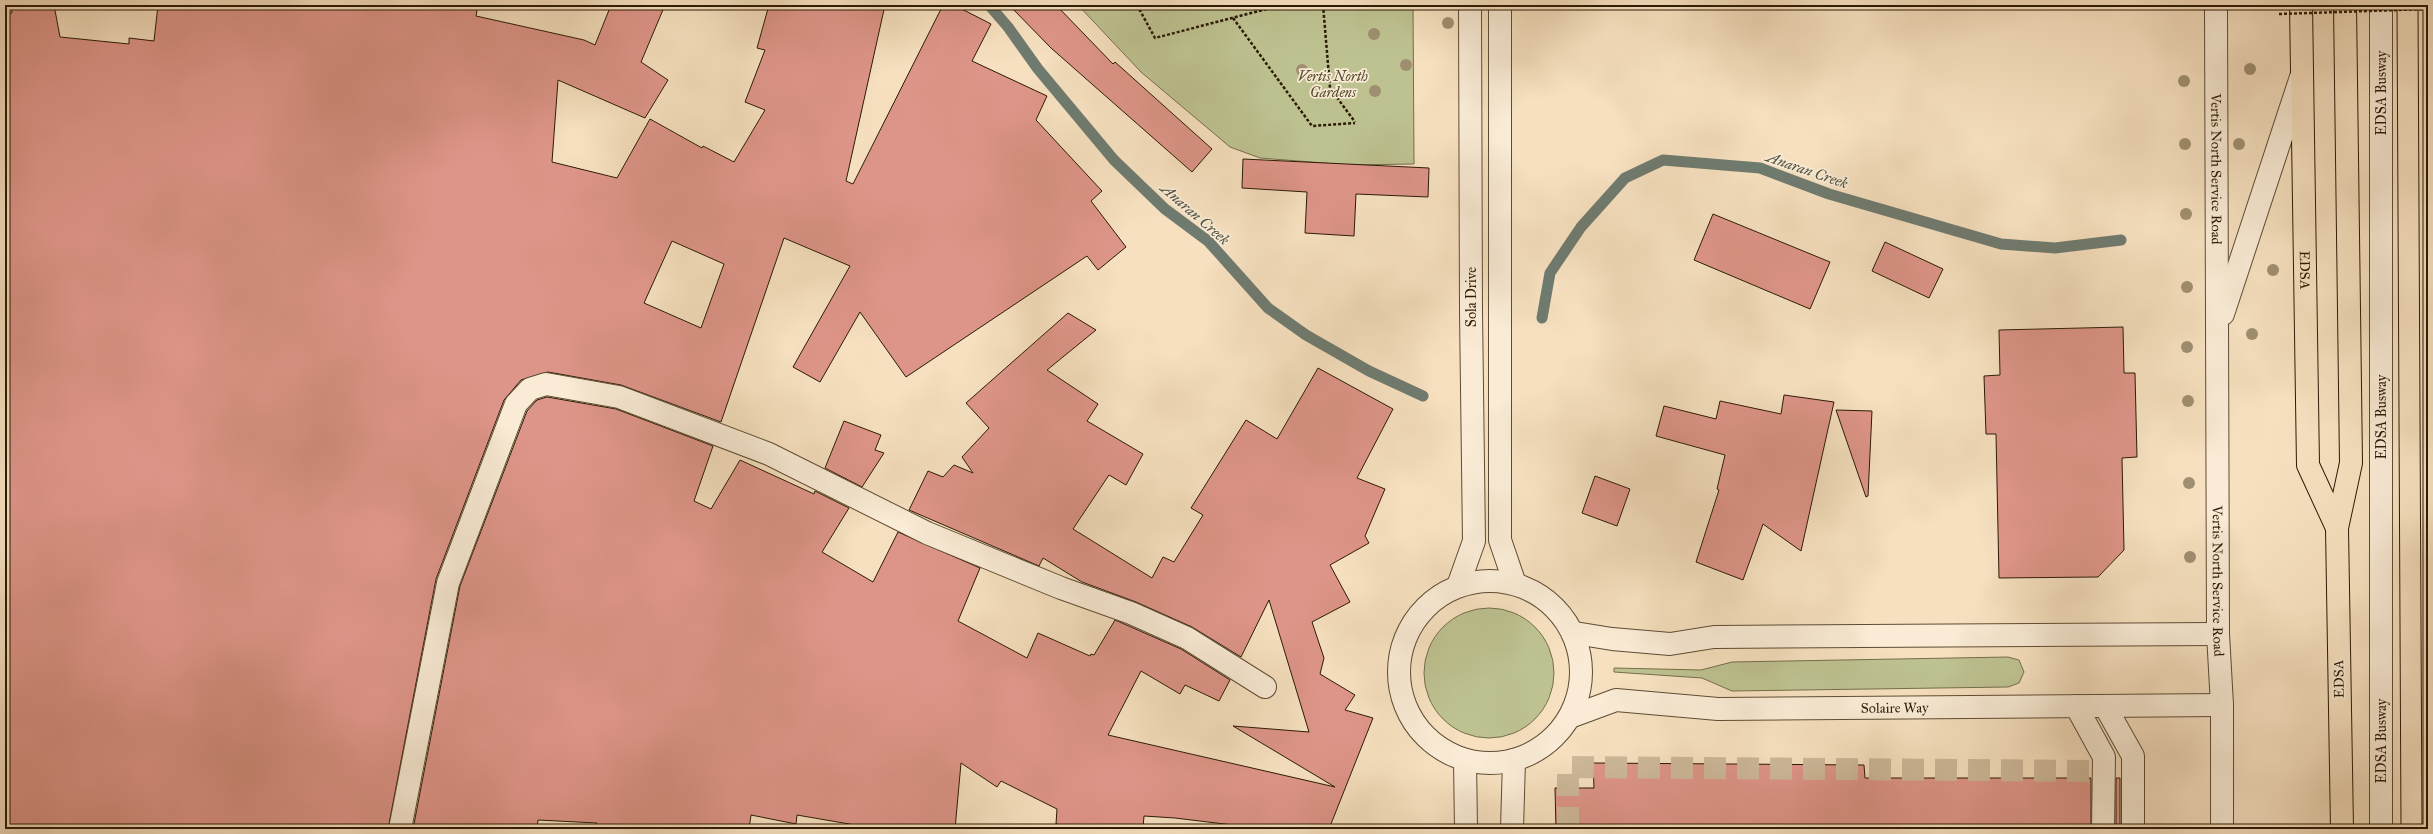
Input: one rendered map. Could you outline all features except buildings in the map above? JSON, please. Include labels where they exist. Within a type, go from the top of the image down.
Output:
[{"type":"main road","name":"EDSA","points":[[2301,5],[2308,465],[2337,528]]},
{"type":"main road","name":"EDSA","points":[[2342,829],[2337,528],[2351,462],[2345,5]]},
{"type":"street","name":"Sola Drive","points":[[1458,586],[1474,541],[1471,312],[1470,5]]},
{"type":"street","name":"Sola Drive","points":[[1500,5],[1498,311],[1500,540],[1516,584]]},
{"type":"street","name":"Vertis North Service Road","points":[[2216,5],[2218,634],[2222,706],[2222,829]]},
{"type":"street","name":"EDSA Busway","points":[[2381,5],[2381,829]]},
{"type":"street","name":"Vertis North Service Road","points":[[2217,332],[2302,74]]},
{"type":"street","points":[[400,829],[448,583],[516,404],[530,389],[546,384],[619,397],[768,454],[927,533],[1062,588],[1131,613],[1187,638],[1265,687]]},
{"type":"street","points":[[1489,580],[1516,584],[1540,595],[1556,609],[1574,633],[1582,670],[1582,688],[1570,717],[1555,737],[1536,751],[1514,760],[1489,763],[1465,760],[1442,750],[1423,734],[1406,709],[1398,680],[1400,650],[1412,622],[1432,600],[1458,586],[1489,580]]},
{"type":"street","points":[[1574,633],[1612,640],[1670,644],[1714,637],[2218,634]]},
{"type":"street","name":"Solaire Way","points":[[1570,717],[1616,700],[1718,709],[2222,706]]},
{"type":"street","points":[[2076,706],[2104,756],[2098,771],[2104,829]]},
{"type":"street","points":[[2105,706],[2133,756],[2133,829]]},
{"type":"street","points":[[1465,760],[1466,829]]},
{"type":"street","points":[[1512,829],[1514,760]]},
{"type":"path","points":[[1137,5],[1155,38],[1282,5]]},
{"type":"path","points":[[1233,18],[1312,126],[1355,123],[1330,88],[1323,5]]},
{"type":"path","points":[[2279,14],[2428,9]]},
{"type":"green space","name":"Vertis North Gardens","points":[[1078,5],[1413,5],[1414,164],[1349,165],[1260,158],[1230,147],[1141,72]]},
{"type":"green space","points":[[1495,608],[1514,613],[1535,627],[1549,648],[1553,660],[1553,686],[1549,698],[1535,719],[1514,733],[1502,737],[1483,738],[1464,733],[1443,719],[1429,698],[1425,686],[1424,667],[1429,648],[1443,627],[1464,613],[1476,609]]},
{"type":"green space","points":[[2008,657],[2019,660],[2024,672],[2019,683],[2008,687],[1732,691],[1702,678],[1614,672],[1614,668],[1701,670],[1732,662]]},
{"type":"waterway","name":"Anaran Creek","points":[[989,5],[1008,27],[1038,69],[1114,160],[1165,209],[1208,241],[1268,308],[1306,335],[1369,371],[1423,396]]},
{"type":"waterway","name":"Anaran Creek","points":[[1542,318],[1550,273],[1581,227],[1625,178],[1663,160],[1760,168],[1829,194],[2001,244],[2055,248],[2121,240]]},
{"type":"tunnel","points":[[1568,829],[1568,767],[2093,771]]},
{"type":"tram line","points":[[2397,5],[2401,829]]},
{"type":"tram line","points":[[2418,5],[2422,829]]}]
